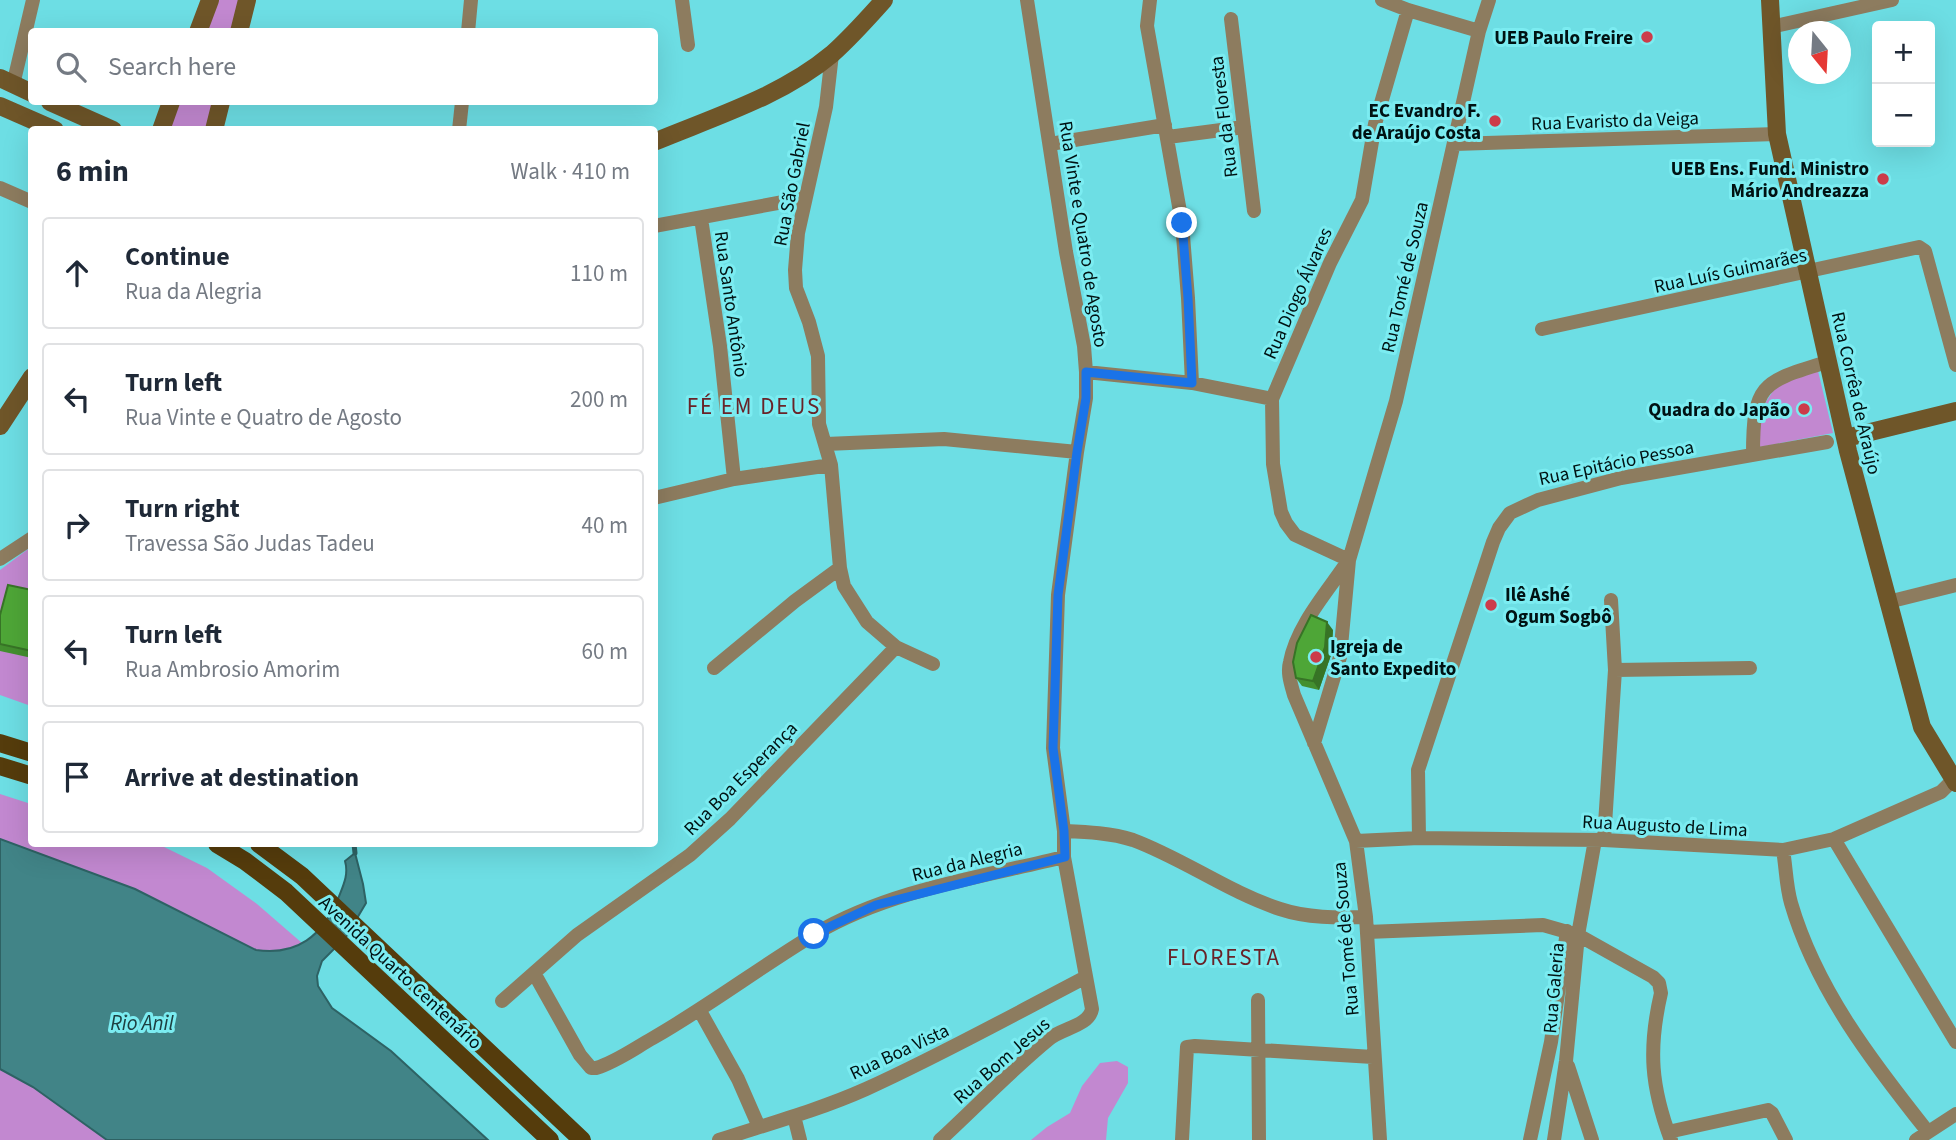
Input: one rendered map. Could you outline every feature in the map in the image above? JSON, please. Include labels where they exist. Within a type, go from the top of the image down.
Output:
[{"type":"main road","points":[[0,743],[28,752]]},
{"type":"main road","points":[[0,766],[28,775]]},
{"type":"main road","name":"Avenida Quarto Centenário","points":[[222,847],[245,860],[286,892],[550,1140]]},
{"type":"main road","name":"Avenida Quarto Centenário","points":[[263,847],[302,876],[582,1140]]},
{"type":"street","points":[[28,91],[7,81],[33,0]]},
{"type":"street","points":[[200,28],[210,0]]},
{"type":"street","points":[[240,28],[247,0]]},
{"type":"street","points":[[468,28],[471,0]]},
{"type":"street","points":[[682,0],[688,45]]},
{"type":"street","name":"Rua Vinte e Quatro de Agosto","points":[[1027,0],[1086,372],[1086,398],[1058,595],[1053,748],[1065,857],[1092,1003],[1090,1016]]},
{"type":"street","points":[[1150,0],[1147,26],[1182,223],[1192,383]]},
{"type":"street","points":[[1382,0],[1479,31]]},
{"type":"street","name":"Rua Tomé de Souza","points":[[1314,743],[1340,657],[1349,560],[1396,401],[1479,31],[1489,0]]},
{"type":"street","name":"Rua Corrêa de Araújo","points":[[1770,0],[1777,134],[1827,362],[1922,727],[1956,780]]},
{"type":"street","points":[[1771,27],[1892,0]]},
{"type":"street","points":[[658,140],[775,90],[832,54],[875,4]]},
{"type":"street","name":"Rua Diogo Álvares","points":[[1349,560],[1295,535],[1286,523],[1281,512],[1273,464],[1272,399],[1330,263],[1362,200],[1375,124],[1408,10]]},
{"type":"street","name":"Rua da Floresta","points":[[1231,19],[1254,211]]},
{"type":"street","name":"Rua São Gabriel","points":[[832,54],[826,107],[798,233],[796,288],[818,356],[819,424],[831,466],[840,568],[844,586],[867,622],[896,647],[933,664]]},
{"type":"street","points":[[57,105],[104,126]]},
{"type":"street","points":[[162,126],[170,105]]},
{"type":"street","points":[[215,126],[220,105]]},
{"type":"street","points":[[459,126],[462,105]]},
{"type":"street","points":[[0,106],[46,126]]},
{"type":"street","points":[[1050,144],[1166,131],[1244,127]]},
{"type":"street","name":"Rua Evaristo da Veiga","points":[[1454,144],[1777,134]]},
{"type":"street","points":[[0,188],[28,200]]},
{"type":"street","points":[[658,225],[805,198]]},
{"type":"street","name":"Rua Santo Antônio","points":[[701,218],[720,346],[734,479]]},
{"type":"street","name":"Rua Luís Guimarães","points":[[1542,329],[1919,247],[1925,251],[1956,365]]},
{"type":"street","points":[[1753,455],[1755,409],[1766,389],[1785,375],[1827,362]]},
{"type":"street","points":[[1086,372],[1192,383],[1272,399]]},
{"type":"street","points":[[0,426],[28,383]]},
{"type":"street","points":[[1846,438],[1956,411]]},
{"type":"street","points":[[826,444],[944,439],[1077,452]]},
{"type":"street","name":"Rua Epitácio Pessoa","points":[[1419,838],[1418,770],[1499,528],[1510,513],[1538,500],[1621,478],[1827,442]]},
{"type":"street","points":[[658,497],[734,479],[831,466]]},
{"type":"street","points":[[0,559],[28,541]]},
{"type":"street","name":"Rua Tomé de Souza","points":[[1349,560],[1305,625],[1289,662],[1289,675],[1294,695],[1356,841],[1366,924],[1380,1140]]},
{"type":"street","points":[[714,668],[795,601],[840,568]]},
{"type":"street","points":[[1888,602],[1956,585]]},
{"type":"street","name":"Rua Galeria","points":[[1530,1140],[1572,933],[1600,840],[1615,670],[1611,600]]},
{"type":"street","name":"Rua Boa Esperança","points":[[502,1001],[577,935],[690,855],[730,819],[896,647]]},
{"type":"street","points":[[1615,670],[1749,668]]},
{"type":"street","name":"Rua Augusto de Lima","points":[[1356,841],[1419,838],[1600,840],[1783,850],[1833,839],[1941,792],[1956,780]]},
{"type":"street","points":[[1064,831],[1114,835],[1135,841],[1220,884],[1281,910],[1366,924],[1524,924],[1544,925],[1572,933],[1653,977],[1659,984],[1661,993],[1652,1057],[1653,1079],[1658,1104],[1670,1136],[1768,1110],[1786,1140]]},
{"type":"street","points":[[1833,839],[1956,1042]]},
{"type":"street","points":[[1783,850],[1790,900],[1800,932],[1838,1007],[1922,1136],[1956,1114]]},
{"type":"street","name":"Rua da Alegria","points":[[534,972],[580,1055],[591,1068],[596,1068],[700,1011],[814,934],[876,905],[1065,857]]},
{"type":"street","name":"Rua Galeria","points":[[1554,1140],[1566,1061],[1572,933]]},
{"type":"street","name":"Rua Boa Vista","points":[[719,1140],[864,1090],[934,1057],[1086,977]]},
{"type":"street","points":[[1258,1000],[1259,1140]]},
{"type":"street","points":[[700,1011],[738,1079],[759,1127]]},
{"type":"street","name":"Rua Bom Jesus","points":[[940,1140],[1051,1037],[1084,1022],[1090,1016]]},
{"type":"street","points":[[1182,1140],[1185,1053],[1190,1046],[1373,1058]]},
{"type":"street","points":[[1566,1061],[1592,1140]]},
{"type":"street","points":[[794,1116],[800,1140]]},
{"type":"shaded area","points":[[218,0],[241,0],[234,28],[207,28]]},
{"type":"shaded area","points":[[177,105],[215,105],[211,126],[169,126]]},
{"type":"shaded area","points":[[1818,371],[1833,433],[1760,447],[1759,421],[1762,408],[1777,385]]},
{"type":"shaded area","points":[[28,549],[28,705],[0,695],[0,570]]},
{"type":"shaded area","points":[[0,794],[28,803],[28,847],[164,847],[207,868],[257,904],[302,943],[276,953],[256,950],[135,889],[0,839]]},
{"type":"shaded area","points":[[1117,1061],[1128,1067],[1128,1083],[1108,1118],[1106,1140],[1031,1140],[1070,1113],[1082,1086],[1100,1063]]},
{"type":"shaded area","points":[[0,1069],[33,1087],[107,1140],[0,1140]]},
{"type":"water","name":"Rio Anil","points":[[0,839],[135,889],[256,950],[271,951],[296,946],[316,933],[338,899],[346,871],[345,861],[355,853],[366,903],[346,937],[322,961],[317,976],[318,986],[332,1008],[391,1051],[488,1140],[107,1140],[33,1087],[0,1069]]},
{"type":"building","points":[[8,585],[28,589],[28,650],[0,644],[0,615]]},
{"type":"building","points":[[1311,615],[1327,622],[1325,647],[1313,681],[1296,678],[1293,662],[1297,643]]},
{"type":"waterway","points":[[354,847],[355,853]]},
{"type":"place","name":"UEB Paulo Freire","points":[[1647,37]]},
{"type":"place","name":"EC Evandro F. de Araújo Costa","points":[[1495,121]]},
{"type":"place","name":"UEB Ens. Fund. Ministro Mário Andreazza","points":[[1883,179]]},
{"type":"place","name":"Quadra do Japão","points":[[1804,409]]},
{"type":"place","name":"Ilê Ashé Ogum Sogbô","points":[[1491,605]]},
{"type":"place","name":"Igreja de Santo Expedito","points":[[1316,657]]},
{"type":"district","name":"FÉ EM DEUS","points":[[754,406]]},
{"type":"district","name":"FLORESTA","points":[[1224,957]]},
{"type":"route","points":[[814,934],[845,918],[907,895],[1065,857],[1053,748],[1058,595],[1086,398],[1086,372],[1192,383],[1182,223]]}]
